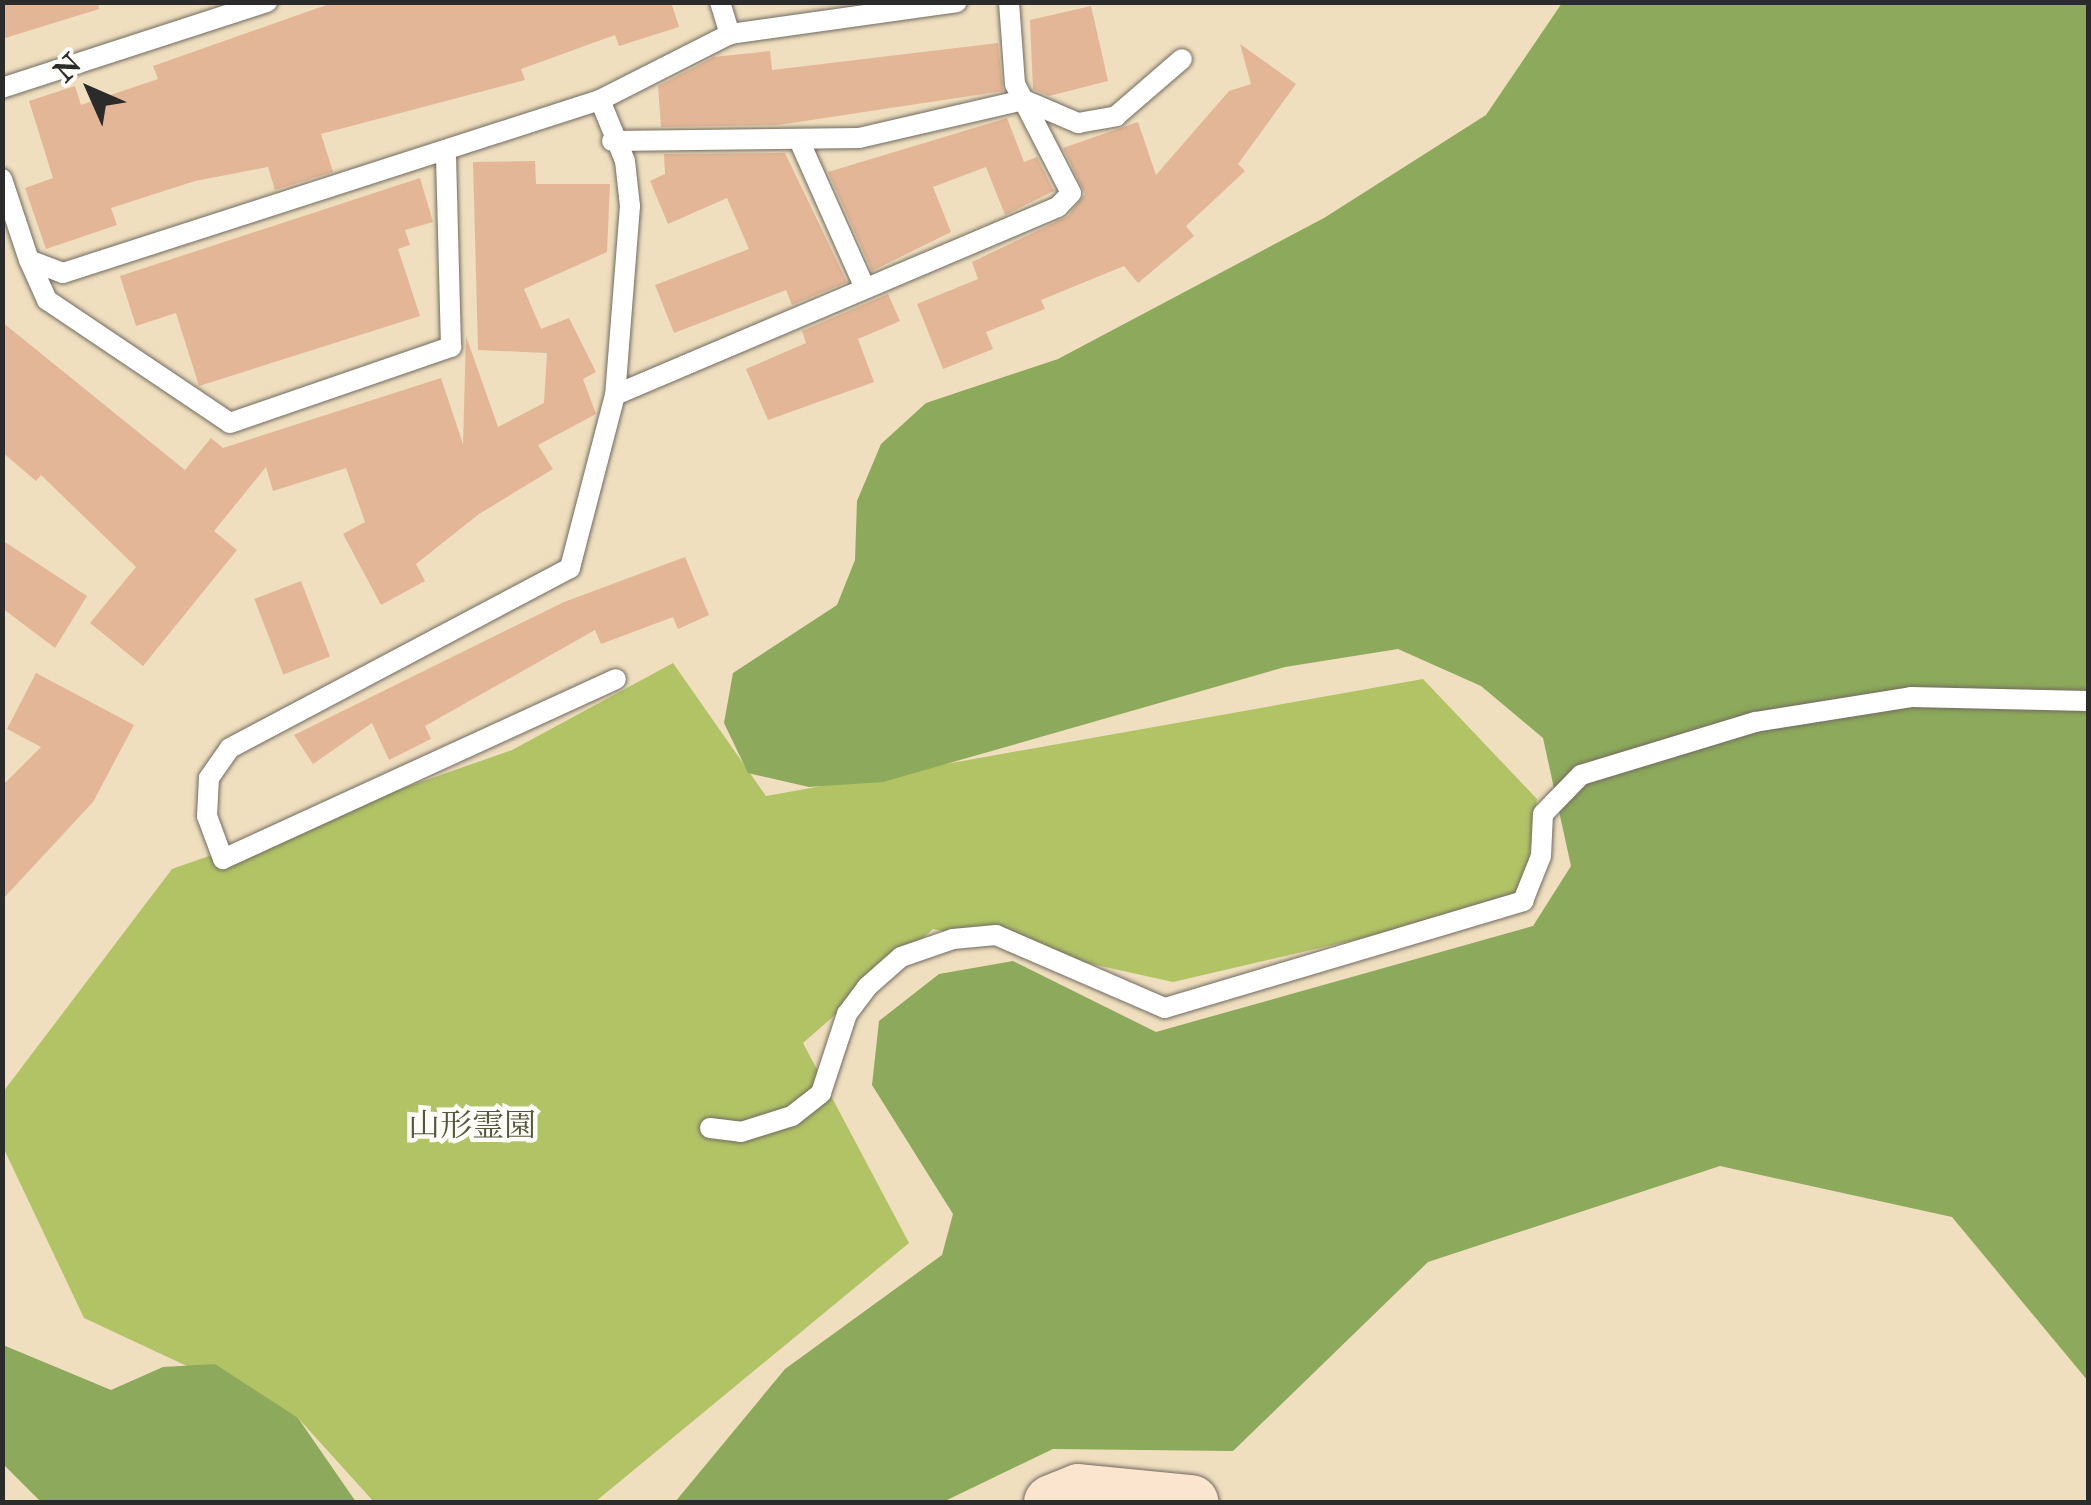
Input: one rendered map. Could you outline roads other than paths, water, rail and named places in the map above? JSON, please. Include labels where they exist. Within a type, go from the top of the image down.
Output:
[{"type":"street","points":[[1051,1502],[1078,1491],[1190,1502]]},
{"type":"lane","points":[[2,88],[266,2]]},
{"type":"lane","points":[[720,2],[730,34]]},
{"type":"lane","points":[[29,260],[63,273],[446,152],[600,100],[730,34],[956,2]]},
{"type":"lane","points":[[615,395],[864,288],[1071,193],[1024,100],[1009,2]]},
{"type":"lane","points":[[612,140],[859,138],[1024,100],[1078,123],[1116,116],[1182,59]]},
{"type":"lane","points":[[600,100],[612,140],[625,161],[630,206],[615,395],[570,568],[230,748],[209,778],[207,816],[223,859],[616,679]]},
{"type":"lane","points":[[799,140],[864,288]]},
{"type":"lane","points":[[2,179],[29,260],[48,300],[230,423],[451,347],[446,152]]},
{"type":"lane","points":[[710,1128],[742,1132],[792,1116],[820,1093],[847,1014],[867,987],[900,957],[953,938],[996,935],[1165,1008],[1522,901],[1541,856],[1543,814],[1600,768],[1754,722],[1911,697],[2088,701]]},
{"type":"park label","name":"山形霊園","points":[[472,1126]]}]
